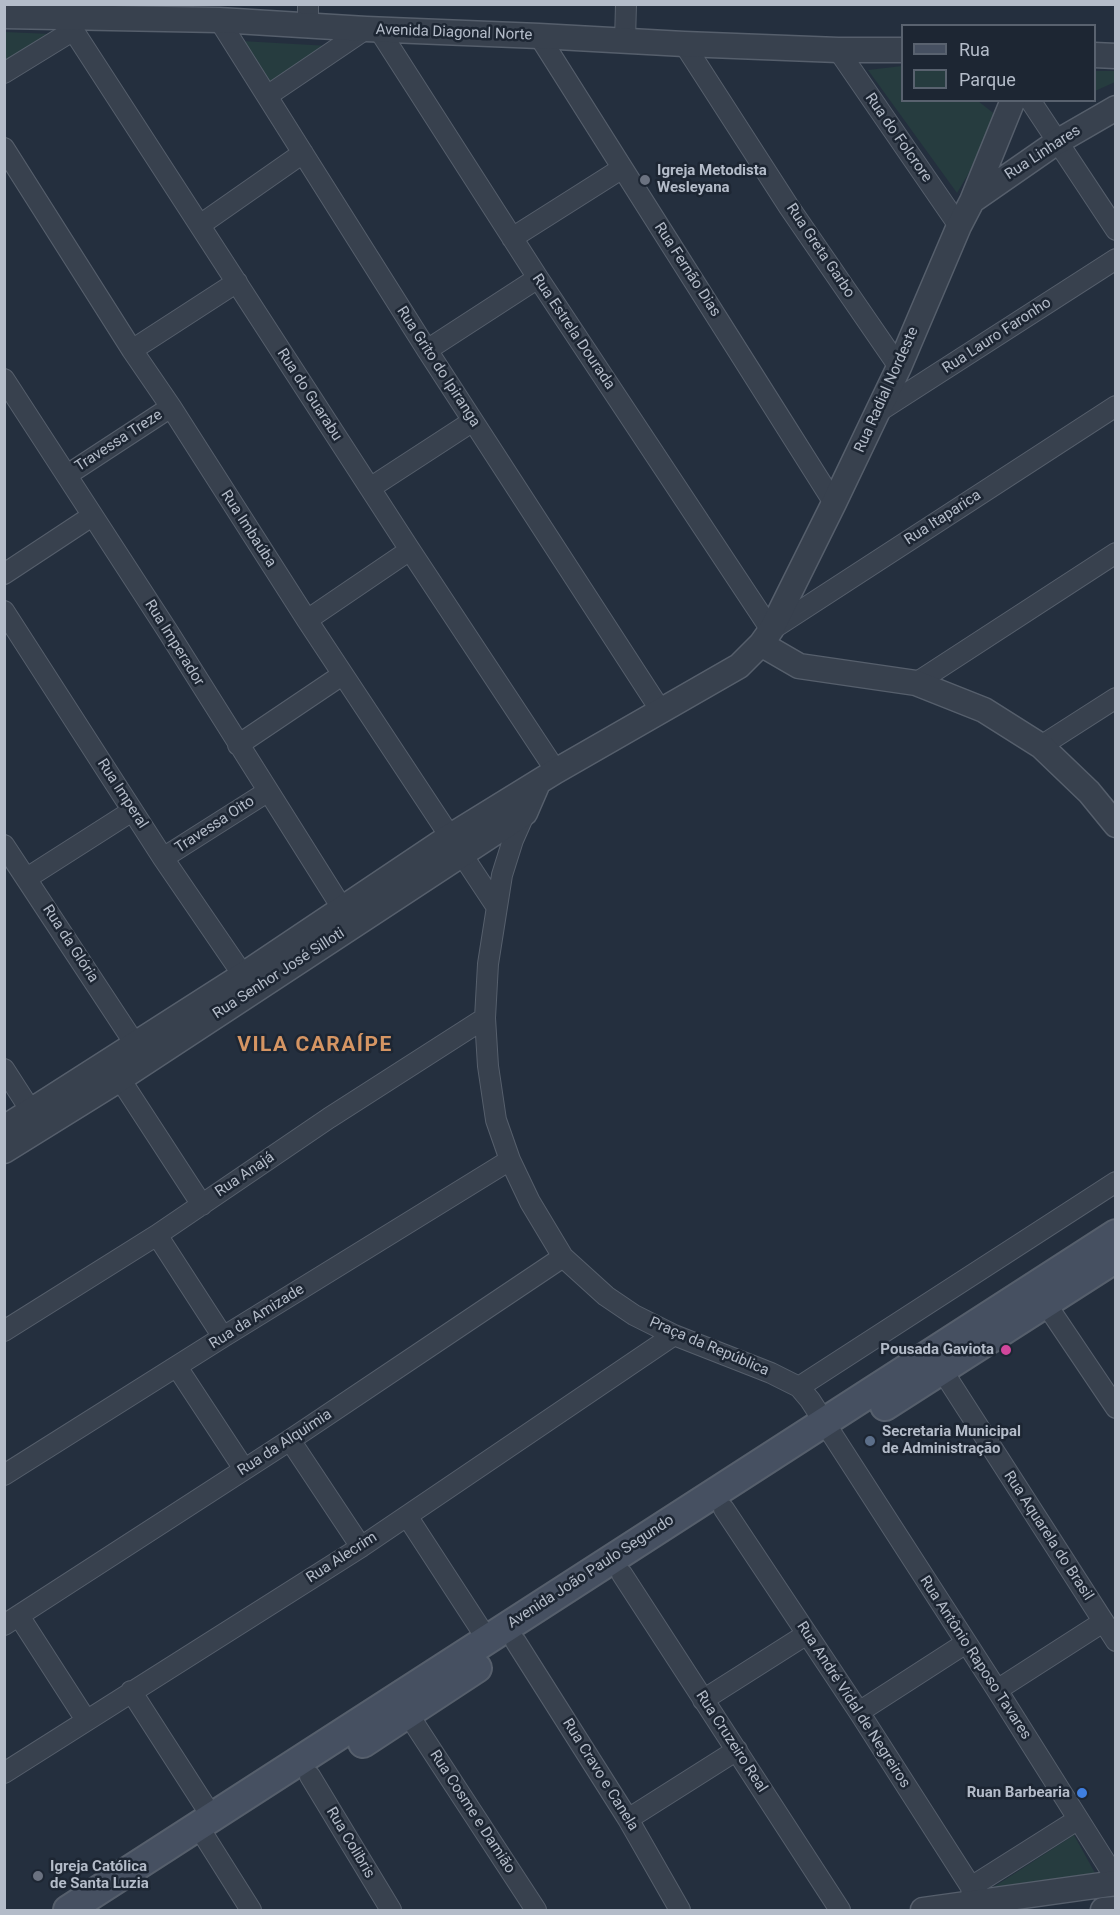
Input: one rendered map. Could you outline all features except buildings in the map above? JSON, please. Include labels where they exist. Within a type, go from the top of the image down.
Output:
[{"type":"main road","name":"Avenida João Paulo Segundo","points":[[104,1911],[206,1828],[310,1776],[724,1509],[829,1430],[1116,1234]]},
{"type":"main road","name":"Avenida João Paulo Segundo","points":[[68,1911],[206,1828],[487,1639],[829,1430],[942,1370],[1116,1258]]},
{"type":"street","points":[[625,41],[626,4]]},
{"type":"street","name":"Avenida Diagonal Norte","points":[[4,16],[69,23],[219,20],[308,15],[373,30],[838,50],[901,50]]},
{"type":"street","name":"Rua Grito do Ipiranga","points":[[219,20],[473,421],[661,711]]},
{"type":"street","points":[[4,73],[69,23]]},
{"type":"street","name":"Rua do Guarabu","points":[[69,23],[410,550],[547,777]]},
{"type":"street","points":[[267,96],[373,30]]},
{"type":"street","name":"Rua Estrela Dourada","points":[[373,30],[538,278],[766,637]]},
{"type":"street","name":"Rua Fernão Dias","points":[[539,36],[834,504]]},
{"type":"street","name":"Rua Greta Garbo","points":[[684,44],[789,207],[898,367]]},
{"type":"street","name":"Rua do Folcrore","points":[[838,50],[959,226]]},
{"type":"street","points":[[1096,55],[1116,56]]},
{"type":"street","name":"Rua Radial Nordeste","points":[[739,666],[766,637],[834,504],[878,412],[972,201],[1013,102]]},
{"type":"street","points":[[1031,102],[1116,230]]},
{"type":"street","name":"Rua Linhares","points":[[972,201],[1057,142],[1116,108]]},
{"type":"street","name":"Rua Imbaúba","points":[[4,148],[342,675],[496,906]]},
{"type":"street","points":[[200,225],[303,153]]},
{"type":"street","points":[[512,238],[621,169]]},
{"type":"street","name":"Rua Lauro Faronho","points":[[878,412],[1116,259]]},
{"type":"street","points":[[428,350],[538,278]]},
{"type":"street","points":[[132,350],[237,282]]},
{"type":"street","name":"Rua Imperador","points":[[4,379],[342,908]]},
{"type":"street","name":"Rua Itaparica","points":[[766,637],[1116,406]]},
{"type":"street","name":"Travessa Treze","points":[[67,475],[171,407]]},
{"type":"street","points":[[370,488],[473,421]]},
{"type":"street","points":[[4,574],[92,516]]},
{"type":"street","points":[[307,620],[410,550]]},
{"type":"street","points":[[916,683],[1116,553]]},
{"type":"street","name":"Rua Imperal","points":[[4,611],[132,811],[243,975]]},
{"type":"street","points":[[766,637],[799,666],[916,683],[984,710],[1041,746],[1089,792],[1116,825]]},
{"type":"street","name":"Rua Senhor José Silloti","points":[[4,1151],[120,1078],[455,846],[547,777],[739,666]]},
{"type":"street","points":[[238,745],[342,675]]},
{"type":"street","points":[[1041,746],[1116,698]]},
{"type":"street","points":[[525,813],[547,777]]},
{"type":"street","name":"Travessa Oito","points":[[163,858],[267,792]]},
{"type":"street","points":[[27,878],[132,811]]},
{"type":"street","name":"Rua Senhor José Silloti","points":[[4,1128],[243,975],[342,908],[455,846],[525,813]]},
{"type":"street","name":"Praça da República","points":[[525,813],[513,840],[502,875],[488,964],[485,1018],[488,1066],[496,1120],[510,1160],[530,1202],[563,1257],[606,1296],[634,1315],[674,1335],[771,1373],[799,1387],[829,1430]]},
{"type":"street","name":"Rua da Glória","points":[[4,845],[135,1044]]},
{"type":"street","name":"Rua Anajá","points":[[4,1330],[157,1235],[329,1118],[485,1018]]},
{"type":"street","points":[[4,1069],[31,1111]]},
{"type":"street","points":[[120,1078],[202,1204]]},
{"type":"street","name":"Rua da Amizade","points":[[4,1475],[510,1160]]},
{"type":"street","points":[[799,1387],[1116,1182]]},
{"type":"street","points":[[157,1235],[223,1337]]},
{"type":"street","name":"Rua da Alquimia","points":[[12,1621],[290,1440],[563,1257]]},
{"type":"street","points":[[1046,1304],[1116,1408]]},
{"type":"street","name":"Rua Alecrim","points":[[4,1773],[361,1547],[674,1335]]},
{"type":"street","points":[[177,1367],[244,1470]]},
{"type":"street","name":"Rua Aquarela do Brasil","points":[[942,1370],[1116,1641]]},
{"type":"street","name":"Rua Antônio Raposo Tavares","points":[[829,1430],[997,1689],[1116,1881]]},
{"type":"street","points":[[290,1440],[361,1547]]},
{"type":"street","name":"Rua André Vidal de Negreiros","points":[[724,1509],[859,1712],[972,1895]]},
{"type":"street","points":[[407,1516],[487,1639]]},
{"type":"street","name":"Rua Cruzeiro Real","points":[[622,1574],[840,1911]]},
{"type":"street","points":[[12,1621],[86,1720]]},
{"type":"street","points":[[997,1689],[1104,1622]]},
{"type":"street","points":[[703,1700],[807,1634]]},
{"type":"street","name":"Rua Cravo e Canela","points":[[516,1642],[628,1819],[680,1911]]},
{"type":"street","points":[[859,1712],[966,1643]]},
{"type":"street","points":[[131,1691],[251,1911]]},
{"type":"street","name":"Rua Cosme e Damião","points":[[408,1714],[536,1911]]},
{"type":"street","points":[[628,1819],[737,1750]]},
{"type":"street","name":"Rua Colibris","points":[[310,1776],[391,1911]]},
{"type":"street","points":[[972,1895],[1077,1820]]},
{"type":"street","points":[[923,1911],[972,1895],[1116,1881]]},
{"type":"street","points":[[1103,1911],[1116,1909]]},
{"type":"green space","points":[[5,32],[51,34],[5,62]]},
{"type":"green space","points":[[241,41],[330,46],[270,84]]},
{"type":"green space","points":[[901,66],[901,102],[979,102],[1001,119],[957,193],[868,70]]},
{"type":"green space","points":[[1096,71],[1115,71],[1115,82],[1096,91]]},
{"type":"green space","points":[[1074,1835],[1095,1873],[989,1890]]},
{"type":"place","name":"Igreja Metodista Wesleyana","points":[[645,180]]},
{"type":"place","name":"Pousada Gaviota","points":[[1006,1350]]},
{"type":"place","name":"Secretaria Municipal de Administração","points":[[870,1441]]},
{"type":"place","name":"Ruan Barbearia","points":[[1082,1793]]},
{"type":"place","name":"Igreja Católica de Santa Luzia","points":[[38,1876]]},
{"type":"district","name":"VILA CARAÍPE","points":[[315,1046]]}]
